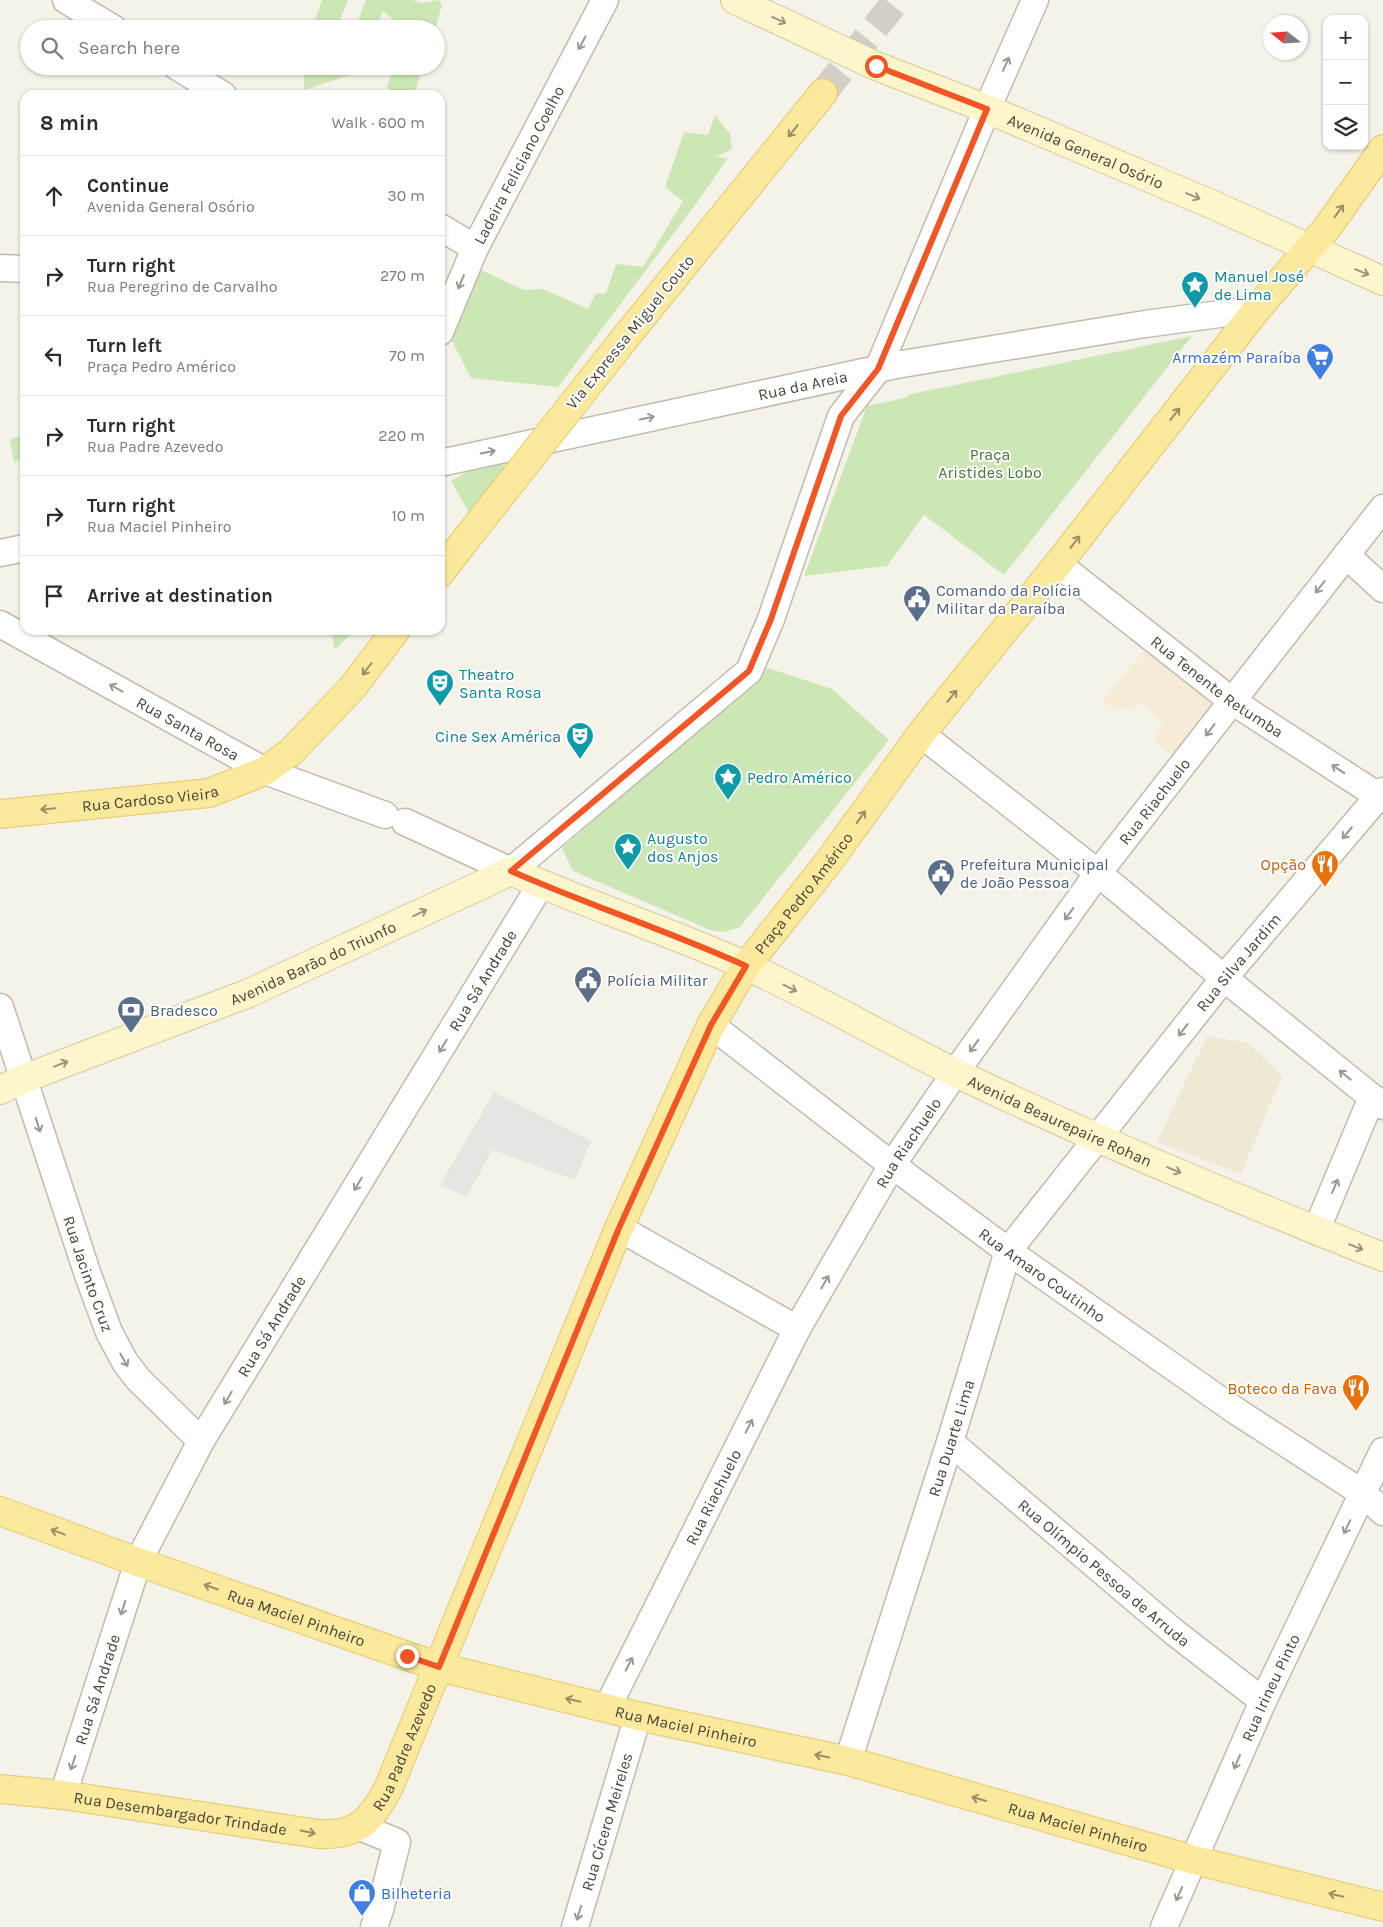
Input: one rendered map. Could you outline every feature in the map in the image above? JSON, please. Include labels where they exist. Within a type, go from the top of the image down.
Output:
[{"type":"main road","name":"Avenida General Osório","points":[[734,0],[876,66],[987,109],[1211,204],[1383,281]]},
{"type":"main road","name":"Via Expressa Miguel Couto","points":[[445,567],[621,343],[823,93]]},
{"type":"main road","points":[[921,734],[1058,564],[1257,309],[1327,228],[1383,148]]},
{"type":"main road","name":"Rua Cardoso Vieira","points":[[0,814],[209,793],[265,771],[291,752],[352,688],[392,635]]},
{"type":"main road","name":"Praça Pedro Américo","points":[[511,871],[698,944],[746,966],[830,860],[921,734]]},
{"type":"main road","name":"Avenida Barão do Triunfo","points":[[11,1084],[249,993],[511,871]]},
{"type":"main road","name":"Rua Padre Azevedo","points":[[360,1827],[375,1811],[388,1789],[619,1228],[711,1025],[746,966]]},
{"type":"main road","name":"Avenida Beaurepaire Rohan","points":[[746,966],[955,1072],[1097,1138],[1316,1231],[1383,1257]]},
{"type":"main road","name":"Rua Maciel Pinheiro","points":[[0,1511],[138,1562],[439,1667],[638,1716],[848,1761],[1194,1860],[1383,1907]]},
{"type":"main road","name":"Rua Desembargador Trindade","points":[[0,1789],[63,1795],[318,1834],[334,1835],[360,1827]]},
{"type":"street","points":[[66,0],[99,20]]},
{"type":"street","name":"Ladeira Feliciano Coelho","points":[[445,320],[475,248],[605,0]]},
{"type":"street","points":[[511,871],[749,671],[771,619],[841,416],[878,369],[1035,0]]},
{"type":"street","points":[[191,75],[215,90]]},
{"type":"street","points":[[445,230],[475,248]]},
{"type":"street","points":[[0,268],[20,269]]},
{"type":"street","name":"Rua da Areia","points":[[445,461],[878,369],[1146,324],[1257,309]]},
{"type":"street","name":"Rua Riachuelo","points":[[607,1708],[797,1329],[892,1165],[955,1072],[1098,873],[1383,508]]},
{"type":"street","points":[[0,553],[20,549]]},
{"type":"street","points":[[1346,555],[1383,589]]},
{"type":"street","name":"Rua Tenente Retumba","points":[[1058,564],[1232,701],[1382,795]]},
{"type":"street","name":"Rua Santa Rosa","points":[[0,624],[265,771],[395,819],[511,871]]},
{"type":"street","points":[[921,734],[1098,873],[1377,1102],[1316,1231]]},
{"type":"street","name":"Rua Silva Jardim","points":[[1097,1138],[1224,978],[1382,795]]},
{"type":"street","name":"Rua Sá Andrade","points":[[63,1795],[138,1562],[201,1441],[541,884]]},
{"type":"street","name":"Rua Jacinto Cruz","points":[[0,1007],[11,1084],[88,1274],[109,1332],[125,1362],[138,1380],[201,1441]]},
{"type":"street","name":"Rua Amaro Coutinho","points":[[711,1025],[892,1165],[1008,1251],[1233,1408],[1364,1494],[1383,1512]]},
{"type":"street","name":"Rua Duarte Lima","points":[[848,1761],[950,1442],[1008,1251],[1097,1138]]},
{"type":"street","points":[[619,1228],[797,1329]]},
{"type":"street","name":"Rua Olímpio Pessoa de Arruda","points":[[950,1442],[1174,1632],[1263,1701]]},
{"type":"street","name":"Rua Irineu Pinto","points":[[1164,1927],[1263,1701],[1383,1451]]},
{"type":"street","name":"Rua Cícero Meireles","points":[[575,1927],[638,1716]]},
{"type":"street","name":"Rua Padre Azevedo","points":[[360,1827],[397,1842],[374,1927]]},
{"type":"shaded area","points":[[1148,645],[1219,698],[1172,756],[1154,739],[1163,722],[1139,702],[1130,710],[1119,705],[1115,711],[1103,701]]},
{"type":"shaded area","points":[[1207,1036],[1248,1043],[1282,1076],[1241,1174],[1157,1142]]},
{"type":"shaded area","points":[[494,1092],[591,1141],[575,1180],[492,1150],[467,1197],[440,1185]]},
{"type":"green space","points":[[322,0],[348,0],[340,20],[315,20]]},
{"type":"green space","points":[[366,0],[412,0],[422,3],[439,0],[442,5],[438,20],[394,20],[383,11],[378,20],[358,20]]},
{"type":"green space","points":[[304,75],[350,75],[304,90]]},
{"type":"green space","points":[[391,75],[420,75],[416,90],[391,90],[387,88]]},
{"type":"green space","points":[[715,115],[730,134],[732,149],[716,157],[728,158],[695,205],[558,387],[471,378],[451,339],[475,267],[524,290],[543,289],[588,309],[595,294],[606,293],[616,264],[643,267],[683,201],[665,187],[684,132],[708,135]]},
{"type":"green space","name":"Praça Aristides Lobo","points":[[1192,336],[1004,575],[924,515],[887,566],[804,576],[867,406],[908,397],[907,395]]},
{"type":"green space","points":[[20,435],[20,459],[14,462],[10,440]]},
{"type":"green space","points":[[494,456],[510,472],[471,516],[451,481]]},
{"type":"green space","points":[[332,635],[350,635],[335,650]]},
{"type":"green space","points":[[768,668],[832,689],[889,740],[740,927],[724,932],[710,930],[573,871],[562,848]]},
{"type":"tunnel","points":[[823,93],[897,0]]},
{"type":"place","name":"Manuel José de Lima","points":[[1195,309]]},
{"type":"place","name":"Armazém Paraíba","points":[[1320,381]]},
{"type":"place","name":"Comando da Polícia Militar da Paraíba","points":[[917,623]]},
{"type":"place","name":"Theatro Santa Rosa","points":[[440,707]]},
{"type":"place","name":"Cine Sex América","points":[[580,760]]},
{"type":"place","name":"Pedro Américo","points":[[728,801]]},
{"type":"place","name":"Augusto dos Anjos","points":[[628,871]]},
{"type":"place","name":"Opção","points":[[1325,888]]},
{"type":"place","name":"Prefeitura Municipal de João Pessoa","points":[[941,897]]},
{"type":"place","name":"Polícia Militar","points":[[588,1004]]},
{"type":"place","name":"Bradesco","points":[[131,1034]]},
{"type":"place","name":"Boteco da Fava","points":[[1356,1412]]},
{"type":"place","name":"Bilheteria","points":[[362,1917]]},
{"type":"route","points":[[407,1656],[439,1667],[619,1228],[711,1025],[746,966],[698,944],[574,898],[511,871],[749,671],[771,619],[841,416],[878,369],[987,109],[876,66]]}]
